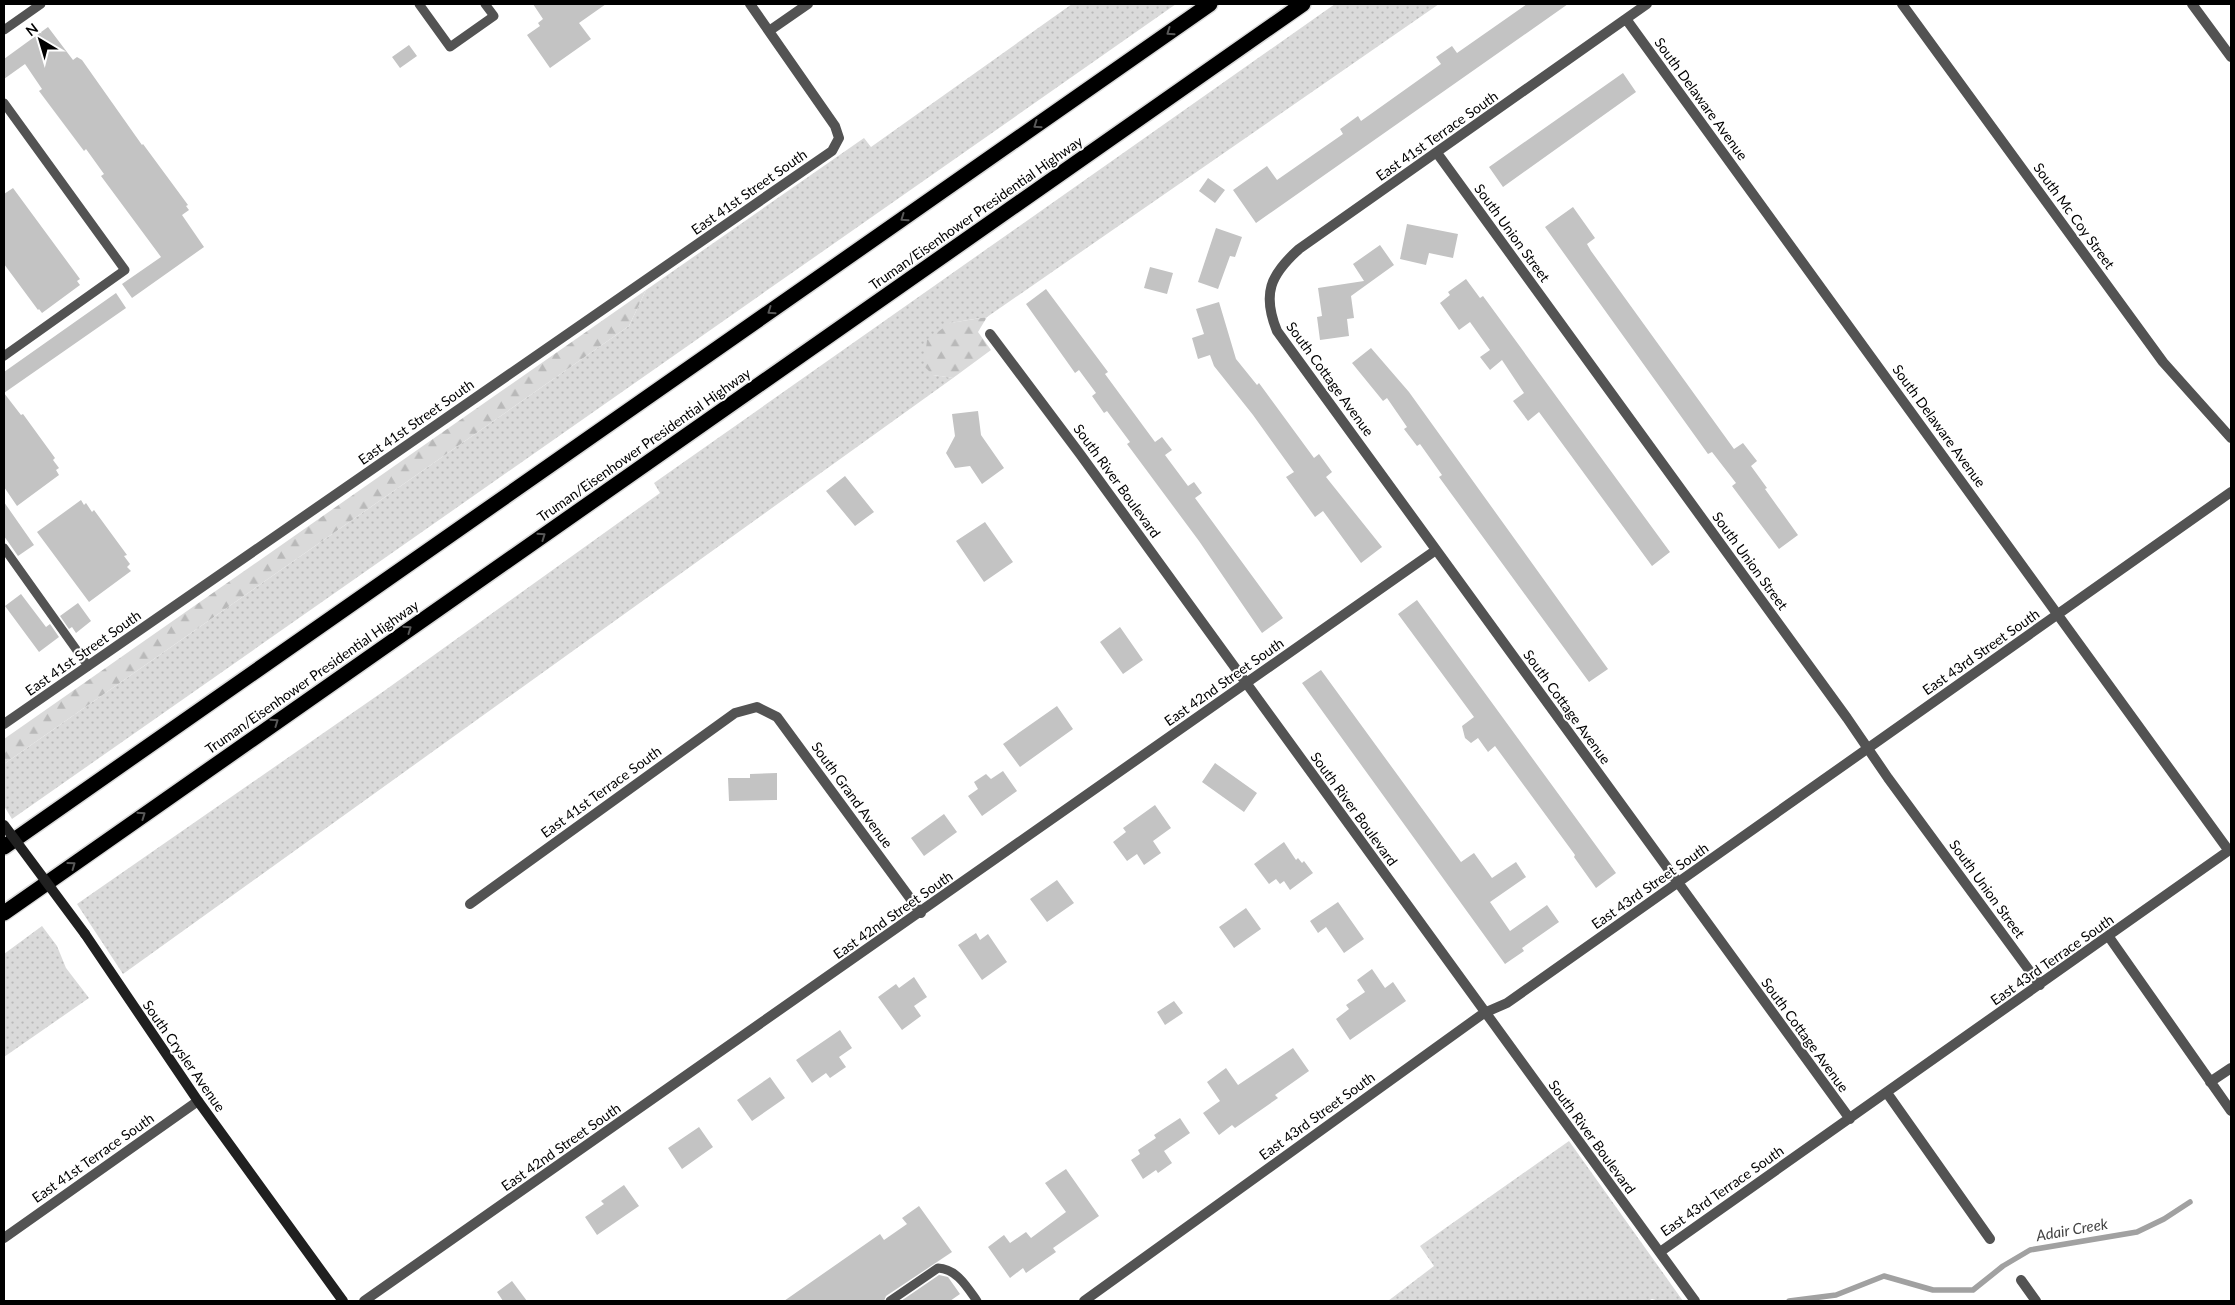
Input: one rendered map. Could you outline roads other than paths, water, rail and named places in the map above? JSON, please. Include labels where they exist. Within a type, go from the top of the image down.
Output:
[{"type":"highway","points":[[4,847],[1210,4]]},
{"type":"highway","name":"Truman/Eisenhower Presidential Highway","points":[[4,913],[1303,4]]},
{"type":"main road","name":"South Crysler Avenue","points":[[4,825],[85,934],[198,1101],[343,1301]]},
{"type":"street","points":[[750,4],[770,31],[808,4]]},
{"type":"street","name":"East 41st Terrace South","points":[[1269,308],[1270,288],[1277,272],[1293,253],[1647,4]]},
{"type":"street","name":"South Mc Coy Street","points":[[1902,4],[2163,362],[2231,438]]},
{"type":"street","points":[[2192,4],[2231,57]]},
{"type":"street","name":"South Delaware Avenue","points":[[1626,19],[2230,850]]},
{"type":"street","name":"East 41st Street South","points":[[4,724],[832,151],[839,138],[836,126],[770,31]]},
{"type":"street","name":"South Union Street","points":[[1437,153],[2040,985]]},
{"type":"street","name":"South Cottage Avenue","points":[[1269,308],[1277,331],[1850,1119]]},
{"type":"street","name":"South River Boulevard","points":[[990,334],[1695,1301]]},
{"type":"street","name":"East 43rd Street South","points":[[1084,1301],[1484,1013],[1507,1003],[2231,492]]},
{"type":"street","name":"East 42nd Street South","points":[[364,1301],[921,913],[1436,550]]},
{"type":"street","name":"South Grand Avenue","points":[[752,709],[757,707],[777,717],[921,913]]},
{"type":"street","name":"East 41st Terrace South","points":[[470,904],[735,712],[752,709]]},
{"type":"street","name":"East 43rd Terrace South","points":[[1660,1252],[2109,938],[2230,850]]},
{"type":"street","points":[[2109,938],[2231,1111]]},
{"type":"street","points":[[2210,1082],[2231,1068]]},
{"type":"street","points":[[1887,1093],[1990,1239]]},
{"type":"street","name":"East 41st Terrace South","points":[[4,1238],[198,1101]]},
{"type":"street","points":[[2021,1280],[2036,1301]]},
{"type":"lane","points":[[4,30],[41,4]]},
{"type":"lane","points":[[418,4],[450,47],[494,16],[485,4]]},
{"type":"lane","points":[[4,103],[125,270],[4,356]]},
{"type":"lane","points":[[4,548],[88,666]]},
{"type":"lane","points":[[890,1301],[938,1268],[948,1268],[961,1279],[977,1301]]},
{"type":"waterway","name":"Adair Creek","points":[[1789,1301],[1836,1295],[1884,1276],[1933,1290],[1973,1290],[2003,1266],[2030,1250],[2137,1232],[2164,1219],[2190,1202]]}]
